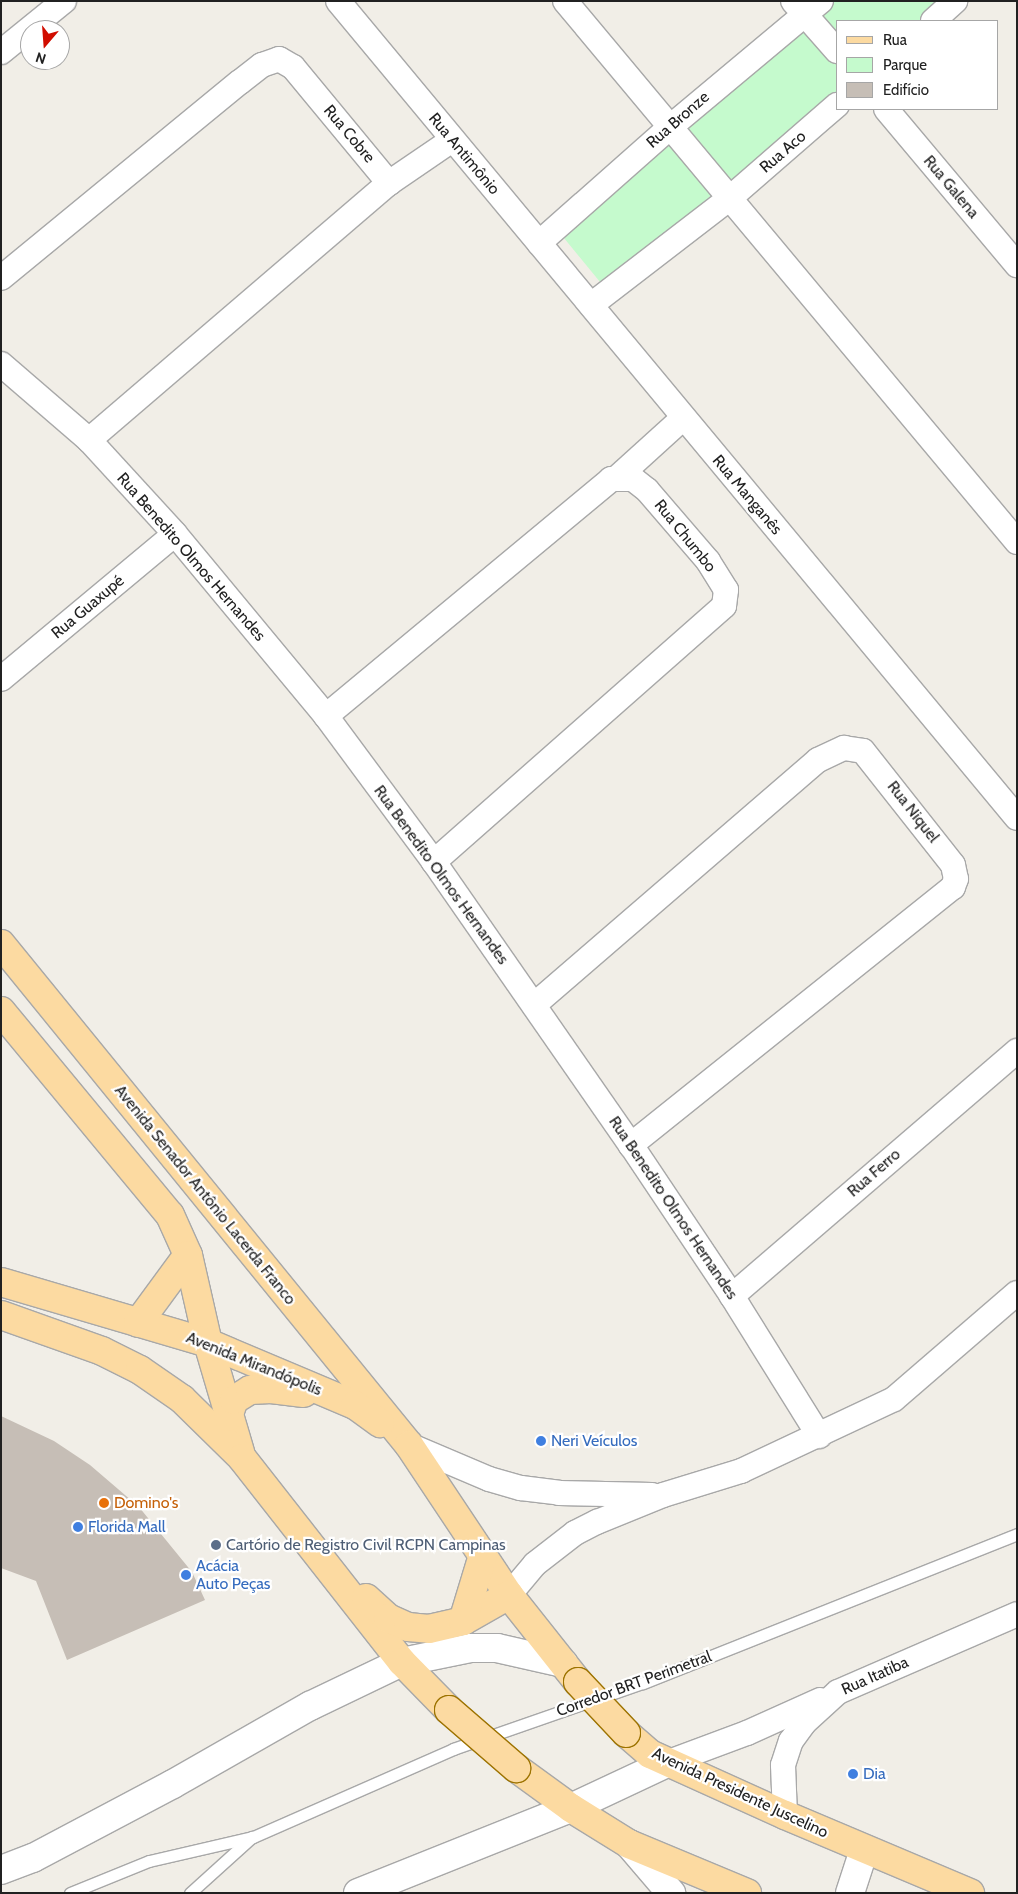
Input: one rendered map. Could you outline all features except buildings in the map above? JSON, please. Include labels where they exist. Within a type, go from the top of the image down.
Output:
[{"type":"main road","name":"Avenida Senador Antônio Lacerda Franco","points":[[1,944],[409,1445]]},
{"type":"main road","points":[[1,1012],[152,1190],[170,1215],[188,1255],[208,1342],[228,1417],[242,1458]]},
{"type":"main road","points":[[138,1322],[188,1255]]},
{"type":"main road","name":"Avenida Mirandópolis","points":[[1,1282],[208,1342],[354,1404],[409,1445]]},
{"type":"main road","points":[[1,1315],[72,1338],[140,1370],[182,1399],[242,1458],[329,1565],[402,1662],[449,1710],[516,1768],[571,1808],[629,1844],[747,1893]]},
{"type":"main road","points":[[228,1417],[234,1400],[250,1390],[271,1388],[354,1404]]},
{"type":"main road","name":"Avenida Presidente Juscelino","points":[[409,1445],[509,1595],[571,1672],[626,1733],[650,1754],[864,1850],[970,1893]]},
{"type":"main road","points":[[462,1621],[483,1555]]},
{"type":"main road","points":[[329,1565],[388,1618],[408,1627],[443,1628],[462,1621],[509,1595]]},
{"type":"street","points":[[1,52],[64,1]]},
{"type":"street","name":"Rua Antimônio","points":[[338,1],[591,305]]},
{"type":"street","points":[[565,1],[669,128],[730,198],[1017,542]]},
{"type":"street","points":[[934,20],[956,1]]},
{"type":"street","points":[[806,6],[836,51]]},
{"type":"street","name":"Rua Bronze","points":[[538,243],[806,6]]},
{"type":"street","name":"Rua Cobre","points":[[1,278],[262,64],[279,59],[293,67],[389,183]]},
{"type":"street","name":"Rua Aco","points":[[730,198],[836,106]]},
{"type":"street","name":"Rua Galena","points":[[887,110],[1017,265]]},
{"type":"street","points":[[90,440],[389,183],[452,140]]},
{"type":"street","points":[[591,305],[730,198]]},
{"type":"street","name":"Rua Manganês","points":[[591,305],[1017,818]]},
{"type":"street","name":"Rua Benedito Olmos Hernandes","points":[[1,364],[90,440],[175,534],[326,716],[434,862],[631,1145],[732,1296],[819,1436]]},
{"type":"street","points":[[326,716],[611,479],[618,477],[683,418]]},
{"type":"street","name":"Rua Chumbo","points":[[434,862],[724,606],[726,590],[708,561],[647,490],[633,479],[618,477]]},
{"type":"street","name":"Rua Guaxupé","points":[[1,679],[175,534]]},
{"type":"street","name":"Rua Niquel","points":[[534,1005],[818,760],[844,748],[863,751],[953,864],[956,879],[953,887],[631,1145]]},
{"type":"street","name":"Rua Ferro","points":[[732,1296],[1017,1051]]},
{"type":"street","points":[[509,1595],[536,1564],[575,1533],[663,1495],[741,1471],[819,1436],[894,1398],[1017,1293]]},
{"type":"street","points":[[409,1445],[489,1478],[520,1488],[559,1494],[663,1495]]},
{"type":"street","name":"Rua Itatiba","points":[[785,1815],[783,1764],[791,1741],[804,1723],[838,1692],[1017,1614]]},
{"type":"street","points":[[1,1870],[33,1858],[173,1784],[310,1706],[402,1662],[471,1648],[497,1648],[571,1672]]},
{"type":"street","points":[[358,1893],[571,1808],[669,1762],[747,1733],[838,1692]]},
{"type":"street","points":[[629,1844],[671,1893]]},
{"type":"street","points":[[850,1893],[864,1850]]},
{"type":"lane","name":"Corredor BRT Perimetral","points":[[70,1893],[149,1861],[252,1837],[453,1749],[643,1683],[1017,1534]]},
{"type":"lane","name":"Corredor BRT Perimetral","points":[[190,1893],[252,1837]]},
{"type":"green space","points":[[834,1],[949,1],[926,20],[836,20],[836,97],[605,288],[559,232],[678,128]]},
{"type":"place","name":"Neri Veículos","points":[[541,1441]]},
{"type":"place","name":"Domino's","points":[[104,1503]]},
{"type":"place","name":"Florida Mall","points":[[78,1527]]},
{"type":"place","name":"Cartório de Registro Civil RCPN Campinas","points":[[216,1545]]},
{"type":"place","name":"Acácia Auto Peças","points":[[186,1575]]},
{"type":"place","name":"Dia","points":[[853,1774]]}]
